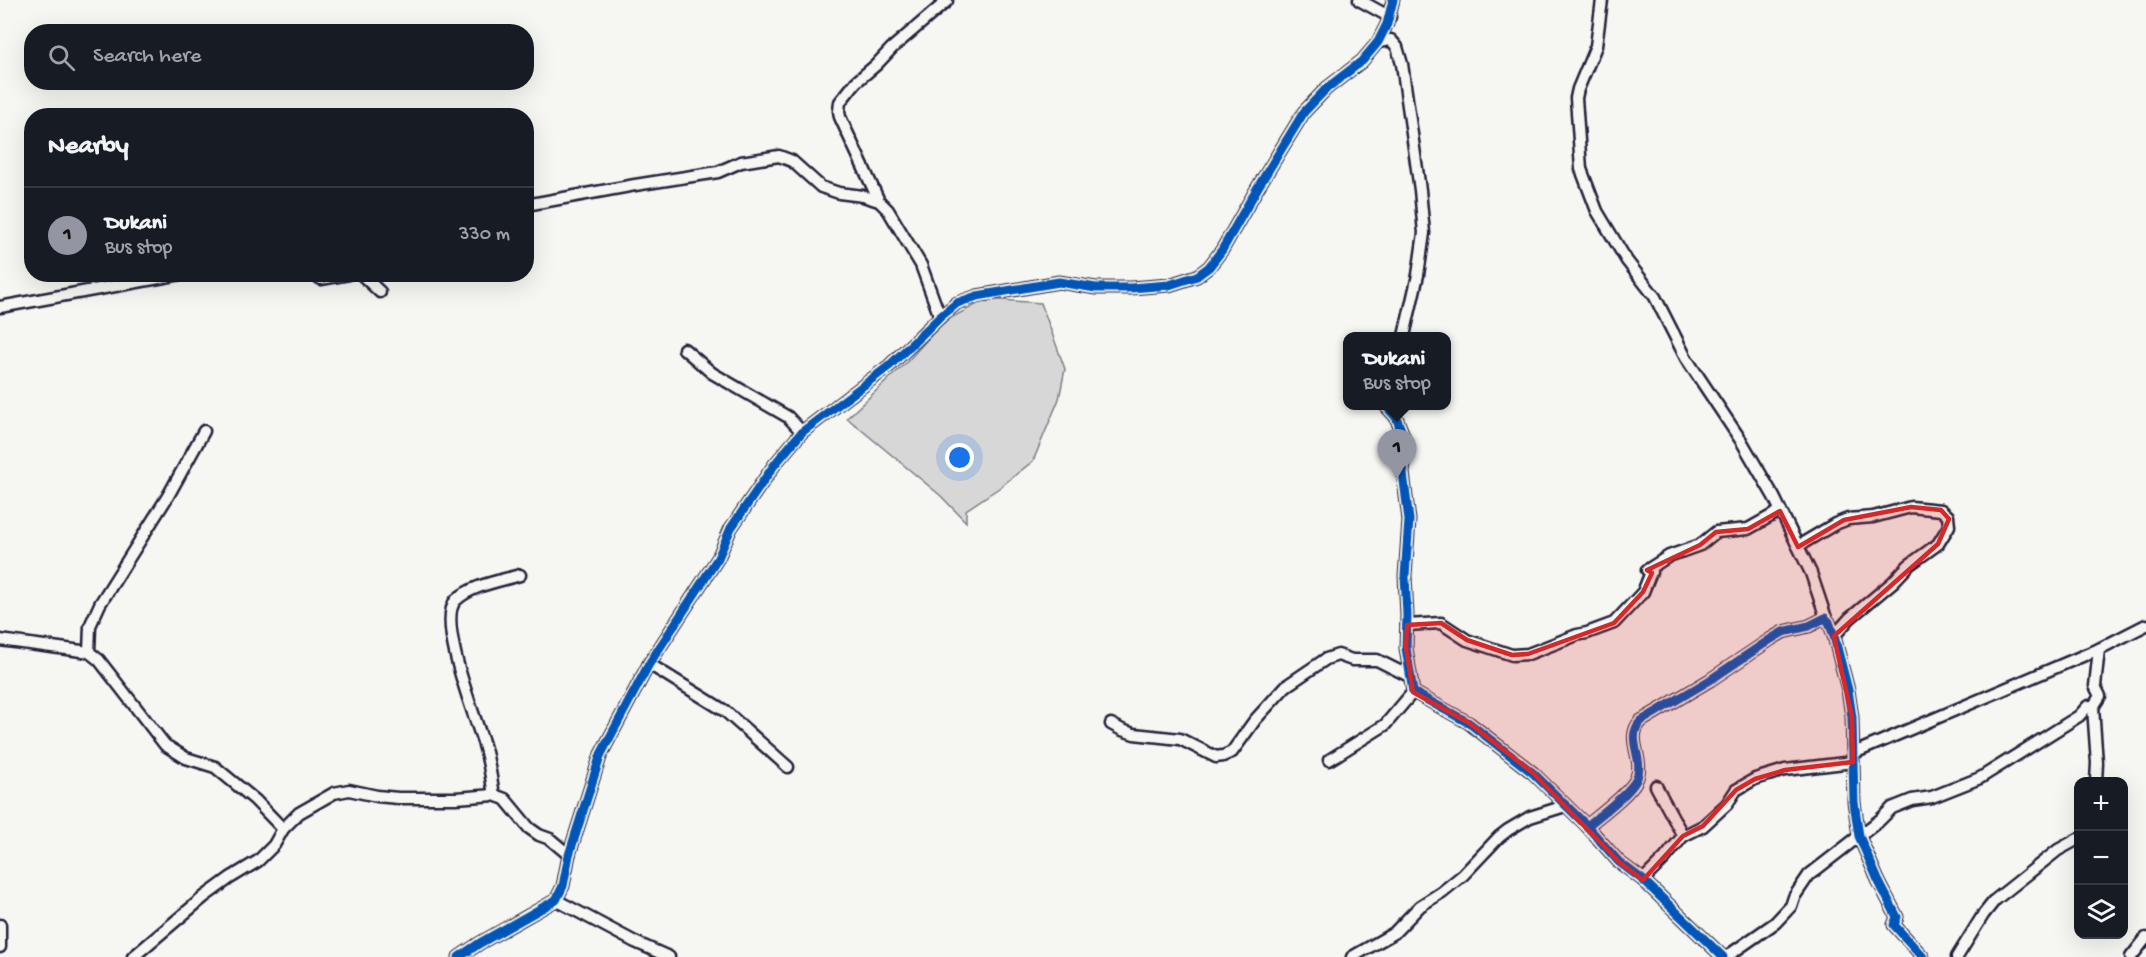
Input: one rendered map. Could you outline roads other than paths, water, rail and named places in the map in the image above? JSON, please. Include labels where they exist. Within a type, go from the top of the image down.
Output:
[{"type":"street","points":[[1359,0],[1390,17]]},
{"type":"street","points":[[459,957],[556,900],[563,886],[569,855],[601,754],[649,664],[718,558],[736,520],[775,464],[802,432],[888,366],[957,303],[977,296],[1050,283],[1131,288],[1169,285],[1197,276],[1209,267],[1222,250],[1304,111],[1327,88],[1362,61],[1378,42],[1390,17],[1393,0]]},
{"type":"street","points":[[1602,0],[1599,37],[1594,56],[1576,98],[1581,170],[1597,211],[1607,229],[1627,261],[1655,297],[1686,358],[1742,442],[1780,511],[1817,587],[1820,604],[1834,636],[1848,690],[1852,717],[1854,802],[1859,836],[1882,889],[1897,916],[1894,925],[1923,957]]},
{"type":"street","points":[[940,317],[921,265],[888,210],[879,201],[839,111],[840,102],[856,82],[891,48],[947,1]]},
{"type":"street","points":[[1378,42],[1391,40],[1397,47],[1402,64],[1423,222],[1424,233],[1418,275],[1405,332]]},
{"type":"street","points":[[534,204],[718,172],[741,162],[779,156],[792,161],[821,187],[879,201]]},
{"type":"street","points":[[0,308],[138,282]]},
{"type":"street","points":[[369,282],[380,292]]},
{"type":"street","points":[[684,348],[712,373],[788,417],[802,432]]},
{"type":"street","points":[[1390,410],[1396,417],[1406,443],[1403,473],[1409,520],[1405,576],[1406,648],[1413,692],[1469,723],[1533,773],[1565,807],[1587,826],[1619,862],[1643,880],[1724,957],[1782,917],[1809,875],[1880,820],[1892,807],[1912,800],[1932,797],[1980,778],[2079,716],[2088,706],[2093,707]]},
{"type":"street","points":[[89,652],[90,626],[100,604],[168,496],[204,431]]},
{"type":"street","points":[[1798,546],[1848,519],[1873,517],[1911,507],[1941,510],[1948,516],[1949,526],[1938,544],[1910,565],[1850,618],[1834,636]]},
{"type":"street","points":[[1407,625],[1441,623],[1467,640],[1512,656],[1528,654],[1577,634],[1587,633],[1614,623],[1643,592],[1651,572],[1647,570],[1661,560],[1700,546],[1716,532],[1748,529],[1780,511]]},
{"type":"street","points":[[494,795],[485,747],[455,653],[450,611],[456,601],[470,591],[520,575]]},
{"type":"street","points":[[1587,826],[1635,784],[1640,766],[1633,734],[1641,722],[1777,636],[1809,626],[1823,617],[1826,618]]},
{"type":"street","points":[[1643,880],[1683,836],[1703,826],[1727,804],[1736,790],[1755,779],[1785,770],[1854,757],[2099,649],[2146,625]]},
{"type":"street","points":[[0,640],[89,652],[99,660],[165,745],[186,758],[215,767],[255,800],[283,829]]},
{"type":"street","points":[[2096,777],[2093,707],[2100,696],[2095,686],[2099,649]]},
{"type":"street","points":[[1111,724],[1134,734],[1180,739],[1216,757],[1223,756],[1232,752],[1286,686],[1326,659],[1338,656],[1352,660],[1377,660],[1409,676]]},
{"type":"street","points":[[649,664],[725,711],[788,767]]},
{"type":"street","points":[[1329,760],[1385,725],[1413,692]]},
{"type":"street","points":[[1656,786],[1683,836]]},
{"type":"street","points":[[133,957],[204,897],[258,861],[299,813],[334,793],[349,790],[398,798],[456,798],[494,795],[505,799],[529,828],[550,839],[569,855]]},
{"type":"street","points":[[1352,957],[1394,933],[1420,906],[1463,875],[1508,830],[1530,816],[1565,807]]},
{"type":"street","points":[[1957,957],[1995,900],[2058,850],[2074,842]]},
{"type":"street","points":[[556,900],[635,942],[669,957]]},
{"type":"street","points":[[0,925],[0,947]]},
{"type":"street","points":[[2132,957],[2146,938]]},
{"type":"place","name":"Dukani","points":[[1397,479]]}]
